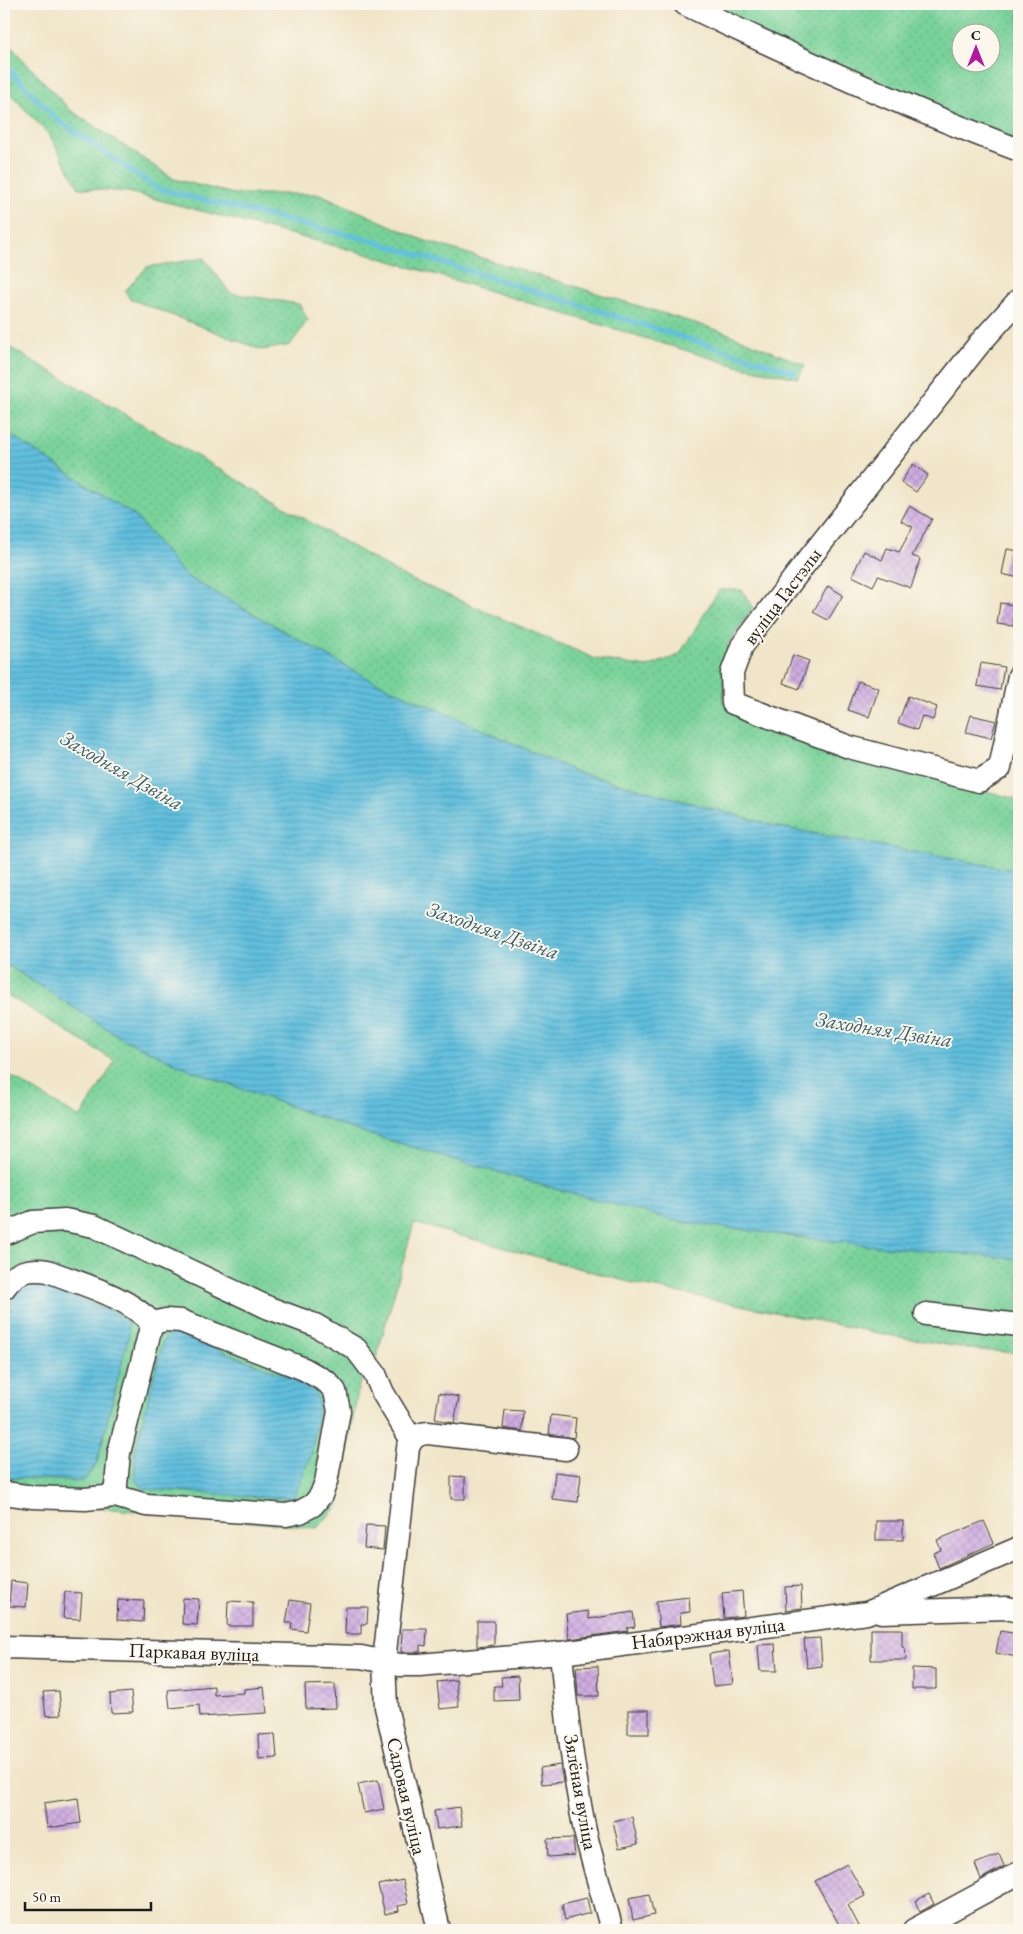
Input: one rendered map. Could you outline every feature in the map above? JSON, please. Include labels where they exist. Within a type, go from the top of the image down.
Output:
[{"type":"street","points":[[685,4],[758,39],[937,119],[1019,150]]},
{"type":"street","name":"вуліца Гастэлы","points":[[1019,300],[980,343],[742,646],[732,673],[733,703],[849,747],[979,781],[1000,768],[1019,676]]},
{"type":"street","points":[[4,1234],[33,1222],[65,1220],[94,1226],[269,1308],[314,1325],[356,1349],[375,1374],[383,1393],[411,1440],[418,1434],[428,1433],[566,1449]]},
{"type":"street","points":[[4,1288],[10,1278],[21,1272],[35,1269],[48,1271],[122,1301],[142,1313],[152,1323]]},
{"type":"street","points":[[926,1314],[1019,1325]]},
{"type":"street","points":[[4,1494],[84,1499],[115,1496],[146,1505],[286,1514],[300,1512],[313,1505],[321,1495],[326,1482],[339,1411],[335,1391],[327,1382],[304,1369],[181,1321],[166,1320],[152,1323]]},
{"type":"street","points":[[115,1496],[120,1453],[152,1323]]},
{"type":"street","name":"Садовая вуліца","points":[[411,1440],[408,1448],[384,1661],[386,1707],[439,1930]]},
{"type":"street","name":"Набярэжная вуліца","points":[[384,1661],[400,1665],[419,1665],[561,1652],[867,1613],[1019,1548]]},
{"type":"street","points":[[867,1613],[1007,1608],[1019,1611]]},
{"type":"street","name":"Паркавая вуліца","points":[[4,1647],[361,1657],[384,1661]]},
{"type":"street","name":"Зялёная вуліца","points":[[561,1652],[567,1715],[580,1800],[586,1832],[612,1930]]},
{"type":"street","points":[[914,1930],[1019,1873]]},
{"type":"green space","points":[[664,4],[1019,4],[1019,160],[738,41]]},
{"type":"green space","points":[[4,39],[70,110],[174,179],[234,194],[320,194],[423,240],[724,332],[805,365],[798,378],[737,366],[374,256],[128,192],[79,188],[50,136],[4,87]]},
{"type":"green space","points":[[204,258],[230,293],[299,304],[308,320],[290,345],[262,350],[130,299],[125,291],[147,267]]},
{"type":"green space","points":[[4,344],[403,576],[596,659],[647,667],[679,655],[719,590],[742,590],[753,608],[728,644],[723,701],[775,732],[1019,800],[1019,871],[779,827],[577,772],[367,678],[186,576],[135,516],[4,431]]},
{"type":"green space","points":[[4,963],[125,1040],[193,1071],[361,1132],[559,1190],[787,1236],[1019,1259],[1019,1353],[977,1350],[893,1336],[636,1284],[414,1223],[375,1362],[359,1385],[338,1506],[317,1528],[4,1499],[4,1072],[80,1118],[115,1061],[4,993]]},
{"type":"water","name":"Заходняя Дзвіна","points":[[4,431],[135,516],[186,576],[367,678],[577,772],[779,827],[1019,871],[1019,1259],[865,1245],[681,1222],[559,1190],[361,1132],[193,1071],[125,1040],[4,963]]},
{"type":"water","points":[[35,1282],[120,1315],[128,1323],[129,1334],[97,1463],[83,1481],[11,1478],[4,1475],[4,1327],[17,1289],[25,1284]]},
{"type":"water","points":[[178,1334],[300,1381],[315,1392],[319,1405],[311,1456],[294,1496],[275,1498],[145,1489],[135,1480],[135,1450],[163,1341],[169,1335]]},
{"type":"building","points":[[913,464],[928,475],[916,492],[901,482]]},
{"type":"building","points":[[909,506],[932,519],[912,556],[920,559],[911,588],[878,576],[873,586],[852,576],[864,551],[882,560],[887,548],[899,552],[913,527],[901,521]]},
{"type":"building","points":[[1007,549],[1019,551],[1019,578],[1002,574]]},
{"type":"building","points":[[828,586],[843,595],[828,620],[813,612]]},
{"type":"building","points":[[1000,603],[1015,605],[1013,626],[997,624]]},
{"type":"building","points":[[793,655],[809,661],[799,689],[783,683]]},
{"type":"building","points":[[981,663],[1004,667],[1000,690],[977,686]]},
{"type":"building","points":[[858,681],[879,688],[869,717],[848,710]]},
{"type":"building","points":[[908,696],[937,707],[933,720],[922,716],[917,730],[898,723]]},
{"type":"building","points":[[971,715],[996,721],[991,738],[966,732]]},
{"type":"building","points":[[439,1393],[459,1397],[454,1423],[435,1419]]},
{"type":"building","points":[[505,1410],[523,1411],[522,1431],[503,1428]]},
{"type":"building","points":[[551,1415],[576,1418],[574,1438],[549,1434]]},
{"type":"building","points":[[555,1472],[581,1475],[578,1502],[552,1499]]},
{"type":"building","points":[[451,1476],[465,1477],[465,1499],[451,1499]]},
{"type":"building","points":[[876,1521],[903,1521],[903,1540],[876,1540]]},
{"type":"building","points":[[984,1521],[994,1543],[939,1568],[933,1553],[941,1550],[937,1540]]},
{"type":"building","points":[[366,1525],[385,1526],[383,1550],[364,1548]]},
{"type":"building","points":[[11,1581],[28,1583],[26,1607],[9,1606]]},
{"type":"building","points":[[801,1586],[802,1608],[786,1610],[785,1587]]},
{"type":"building","points":[[742,1591],[744,1616],[724,1618],[722,1593]]},
{"type":"building","points":[[65,1592],[82,1593],[80,1619],[63,1618]]},
{"type":"building","points":[[689,1597],[690,1612],[680,1613],[681,1624],[659,1627],[656,1601]]},
{"type":"building","points":[[183,1598],[199,1599],[197,1625],[182,1624]]},
{"type":"building","points":[[118,1600],[144,1601],[143,1622],[117,1620]]},
{"type":"building","points":[[290,1600],[310,1603],[306,1631],[291,1629],[292,1623],[286,1623]]},
{"type":"building","points":[[228,1601],[253,1602],[253,1626],[227,1626]]},
{"type":"building","points":[[346,1607],[368,1607],[367,1624],[361,1624],[361,1634],[345,1634]]},
{"type":"building","points":[[588,1611],[589,1619],[633,1612],[635,1627],[627,1628],[628,1631],[569,1639],[566,1614]]},
{"type":"building","points":[[477,1621],[494,1621],[494,1645],[477,1647]]},
{"type":"building","points":[[402,1629],[427,1629],[426,1646],[420,1645],[420,1652],[401,1652]]},
{"type":"building","points":[[871,1629],[902,1629],[902,1647],[905,1648],[906,1660],[871,1660]]},
{"type":"building","points":[[1000,1631],[1019,1634],[1017,1657],[996,1653]]},
{"type":"building","points":[[820,1638],[822,1666],[807,1668],[804,1639]]},
{"type":"building","points":[[775,1644],[777,1671],[760,1671],[758,1645]]},
{"type":"building","points":[[729,1651],[733,1684],[713,1686],[709,1654]]},
{"type":"building","points":[[598,1666],[599,1696],[578,1696],[576,1667]]},
{"type":"building","points":[[912,1668],[936,1669],[936,1689],[912,1689]]},
{"type":"building","points":[[518,1676],[519,1700],[494,1701],[494,1686],[502,1686],[501,1677]]},
{"type":"building","points":[[456,1680],[459,1707],[440,1709],[437,1682]]},
{"type":"building","points":[[335,1684],[336,1708],[306,1709],[305,1685]]},
{"type":"building","points":[[214,1686],[214,1695],[244,1693],[244,1689],[264,1687],[267,1713],[200,1717],[199,1705],[170,1708],[168,1690]]},
{"type":"building","points":[[59,1691],[61,1715],[46,1716],[43,1692]]},
{"type":"building","points":[[131,1692],[133,1712],[111,1713],[110,1694]]},
{"type":"building","points":[[628,1710],[649,1710],[649,1734],[628,1734]]},
{"type":"building","points":[[275,1734],[277,1758],[259,1759],[258,1735]]},
{"type":"building","points":[[560,1765],[563,1782],[542,1784],[540,1768]]},
{"type":"building","points":[[378,1780],[384,1809],[364,1813],[358,1784]]},
{"type":"building","points":[[78,1798],[81,1823],[47,1828],[44,1803]]},
{"type":"building","points":[[459,1807],[462,1826],[437,1829],[434,1811]]},
{"type":"building","points":[[632,1817],[638,1844],[619,1848],[613,1821]]},
{"type":"building","points":[[573,1838],[575,1855],[548,1857],[547,1839]]},
{"type":"building","points":[[999,1854],[1004,1866],[981,1879],[975,1864]]},
{"type":"building","points":[[847,1864],[865,1896],[848,1905],[861,1930],[842,1930],[815,1881]]},
{"type":"building","points":[[403,1880],[408,1904],[398,1906],[399,1911],[385,1914],[378,1885]]},
{"type":"building","points":[[649,1894],[654,1915],[633,1920],[629,1898]]},
{"type":"building","points":[[929,1894],[934,1904],[920,1912],[915,1901]]},
{"type":"building","points":[[587,1898],[590,1913],[565,1920],[562,1904]]},
{"type":"waterway","points":[[4,64],[56,119],[158,189],[373,241],[795,372]]}]
